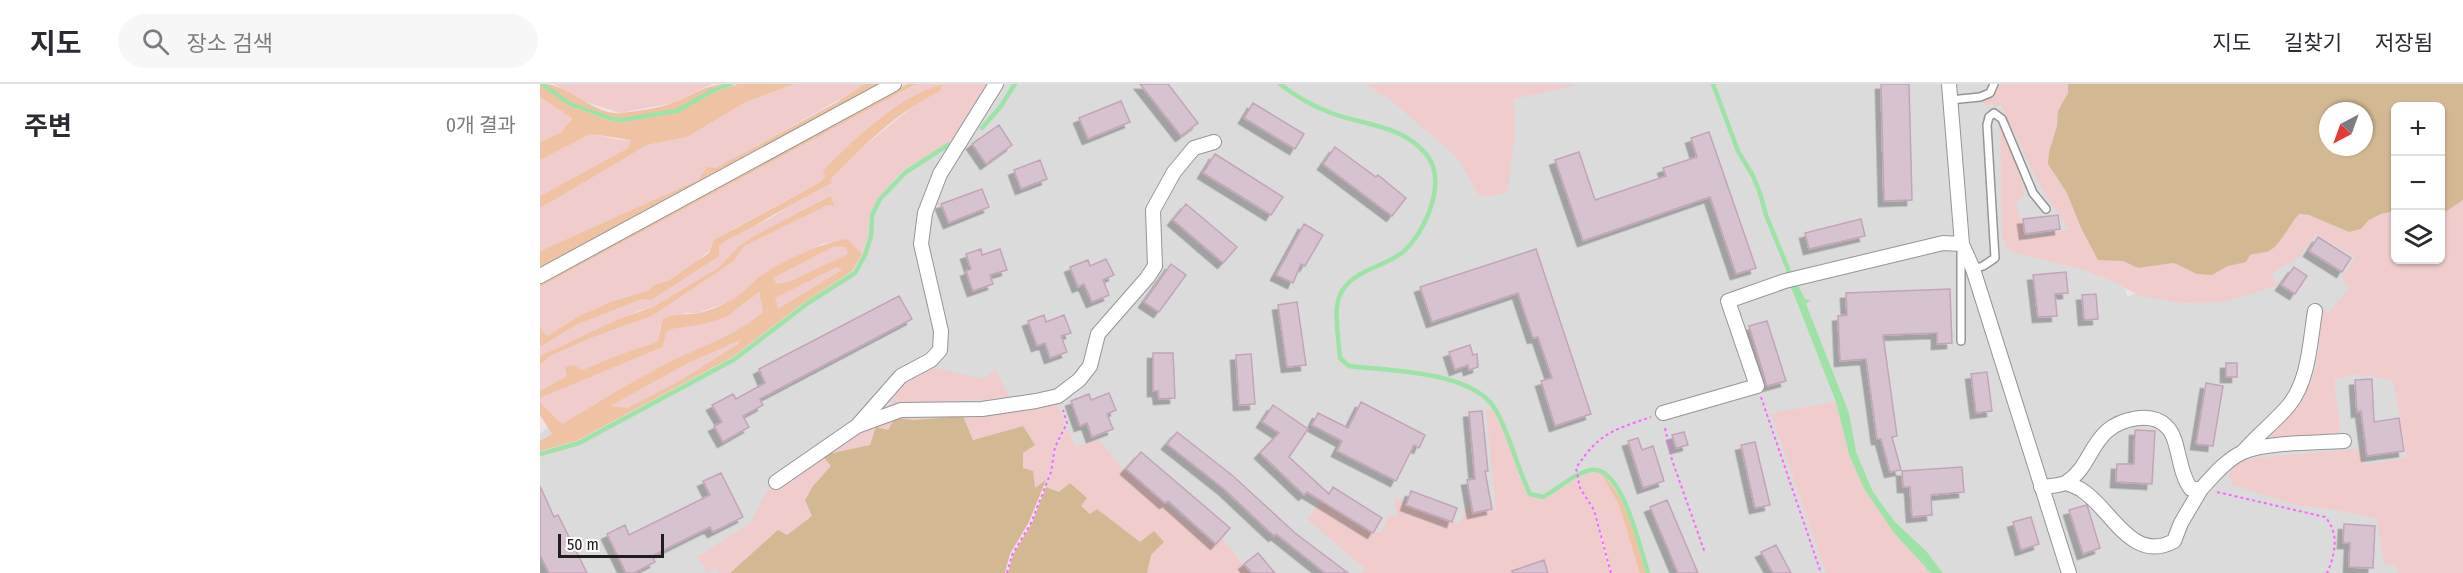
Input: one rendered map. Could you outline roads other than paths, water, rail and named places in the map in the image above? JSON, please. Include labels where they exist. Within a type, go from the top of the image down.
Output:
[{"type":"street","points":[[540,276],[894,84]]},
{"type":"street","points":[[776,482],[857,426],[901,376],[931,360],[940,350],[941,331],[921,244],[925,213],[940,174],[996,84]]},
{"type":"street","points":[[1949,84],[1962,244],[1973,269],[2069,573]]},
{"type":"street","points":[[857,426],[902,410],[982,409],[1058,396],[1079,380],[1090,366],[1098,334],[1155,266],[1153,210],[1174,172],[1194,148],[1214,142]]},
{"type":"street","points":[[1663,413],[1757,386],[1728,301],[1790,280],[1943,243],[1962,244]]},
{"type":"street","points":[[2066,483],[2084,491],[2126,535],[2146,545],[2162,547],[2174,541],[2181,523],[2201,489],[2230,460],[2243,452],[2289,405],[2298,391],[2304,373],[2315,311]]},
{"type":"street","points":[[2041,487],[2066,483],[2083,468],[2107,431],[2130,419],[2148,417],[2167,426],[2175,442],[2183,480],[2191,489],[2201,489]]},
{"type":"street","points":[[2243,452],[2262,447],[2344,441]]},
{"type":"lane","points":[[1950,100],[1980,97],[1990,93],[1994,84]]},
{"type":"lane","points":[[1973,269],[1995,258],[1987,124],[1989,117],[1994,113],[2002,119],[2033,193],[2046,209]]},
{"type":"lane","points":[[1961,341],[1962,244]]},
{"type":"waterway","points":[[542,84],[570,104],[612,119],[623,120],[677,111],[714,90],[731,84]]},
{"type":"waterway","points":[[982,128],[1001,106],[1015,84]]},
{"type":"waterway","points":[[1280,84],[1298,97],[1324,110],[1382,127],[1406,137],[1426,154],[1435,177],[1434,191],[1426,219],[1411,243],[1396,257],[1360,274],[1345,287],[1340,295],[1337,317],[1340,358],[1349,366],[1429,375],[1450,380],[1484,396],[1501,419],[1530,494],[1543,497],[1585,472],[1591,470],[1602,472],[1612,480],[1621,494],[1635,529],[1648,573]]},
{"type":"waterway","points":[[1713,84],[1738,151],[1760,193],[1766,215],[1795,286]]},
{"type":"waterway","points":[[540,454],[579,443],[735,359],[808,303],[855,273],[865,255],[871,236],[872,215],[880,199],[906,172],[948,145]]}]
